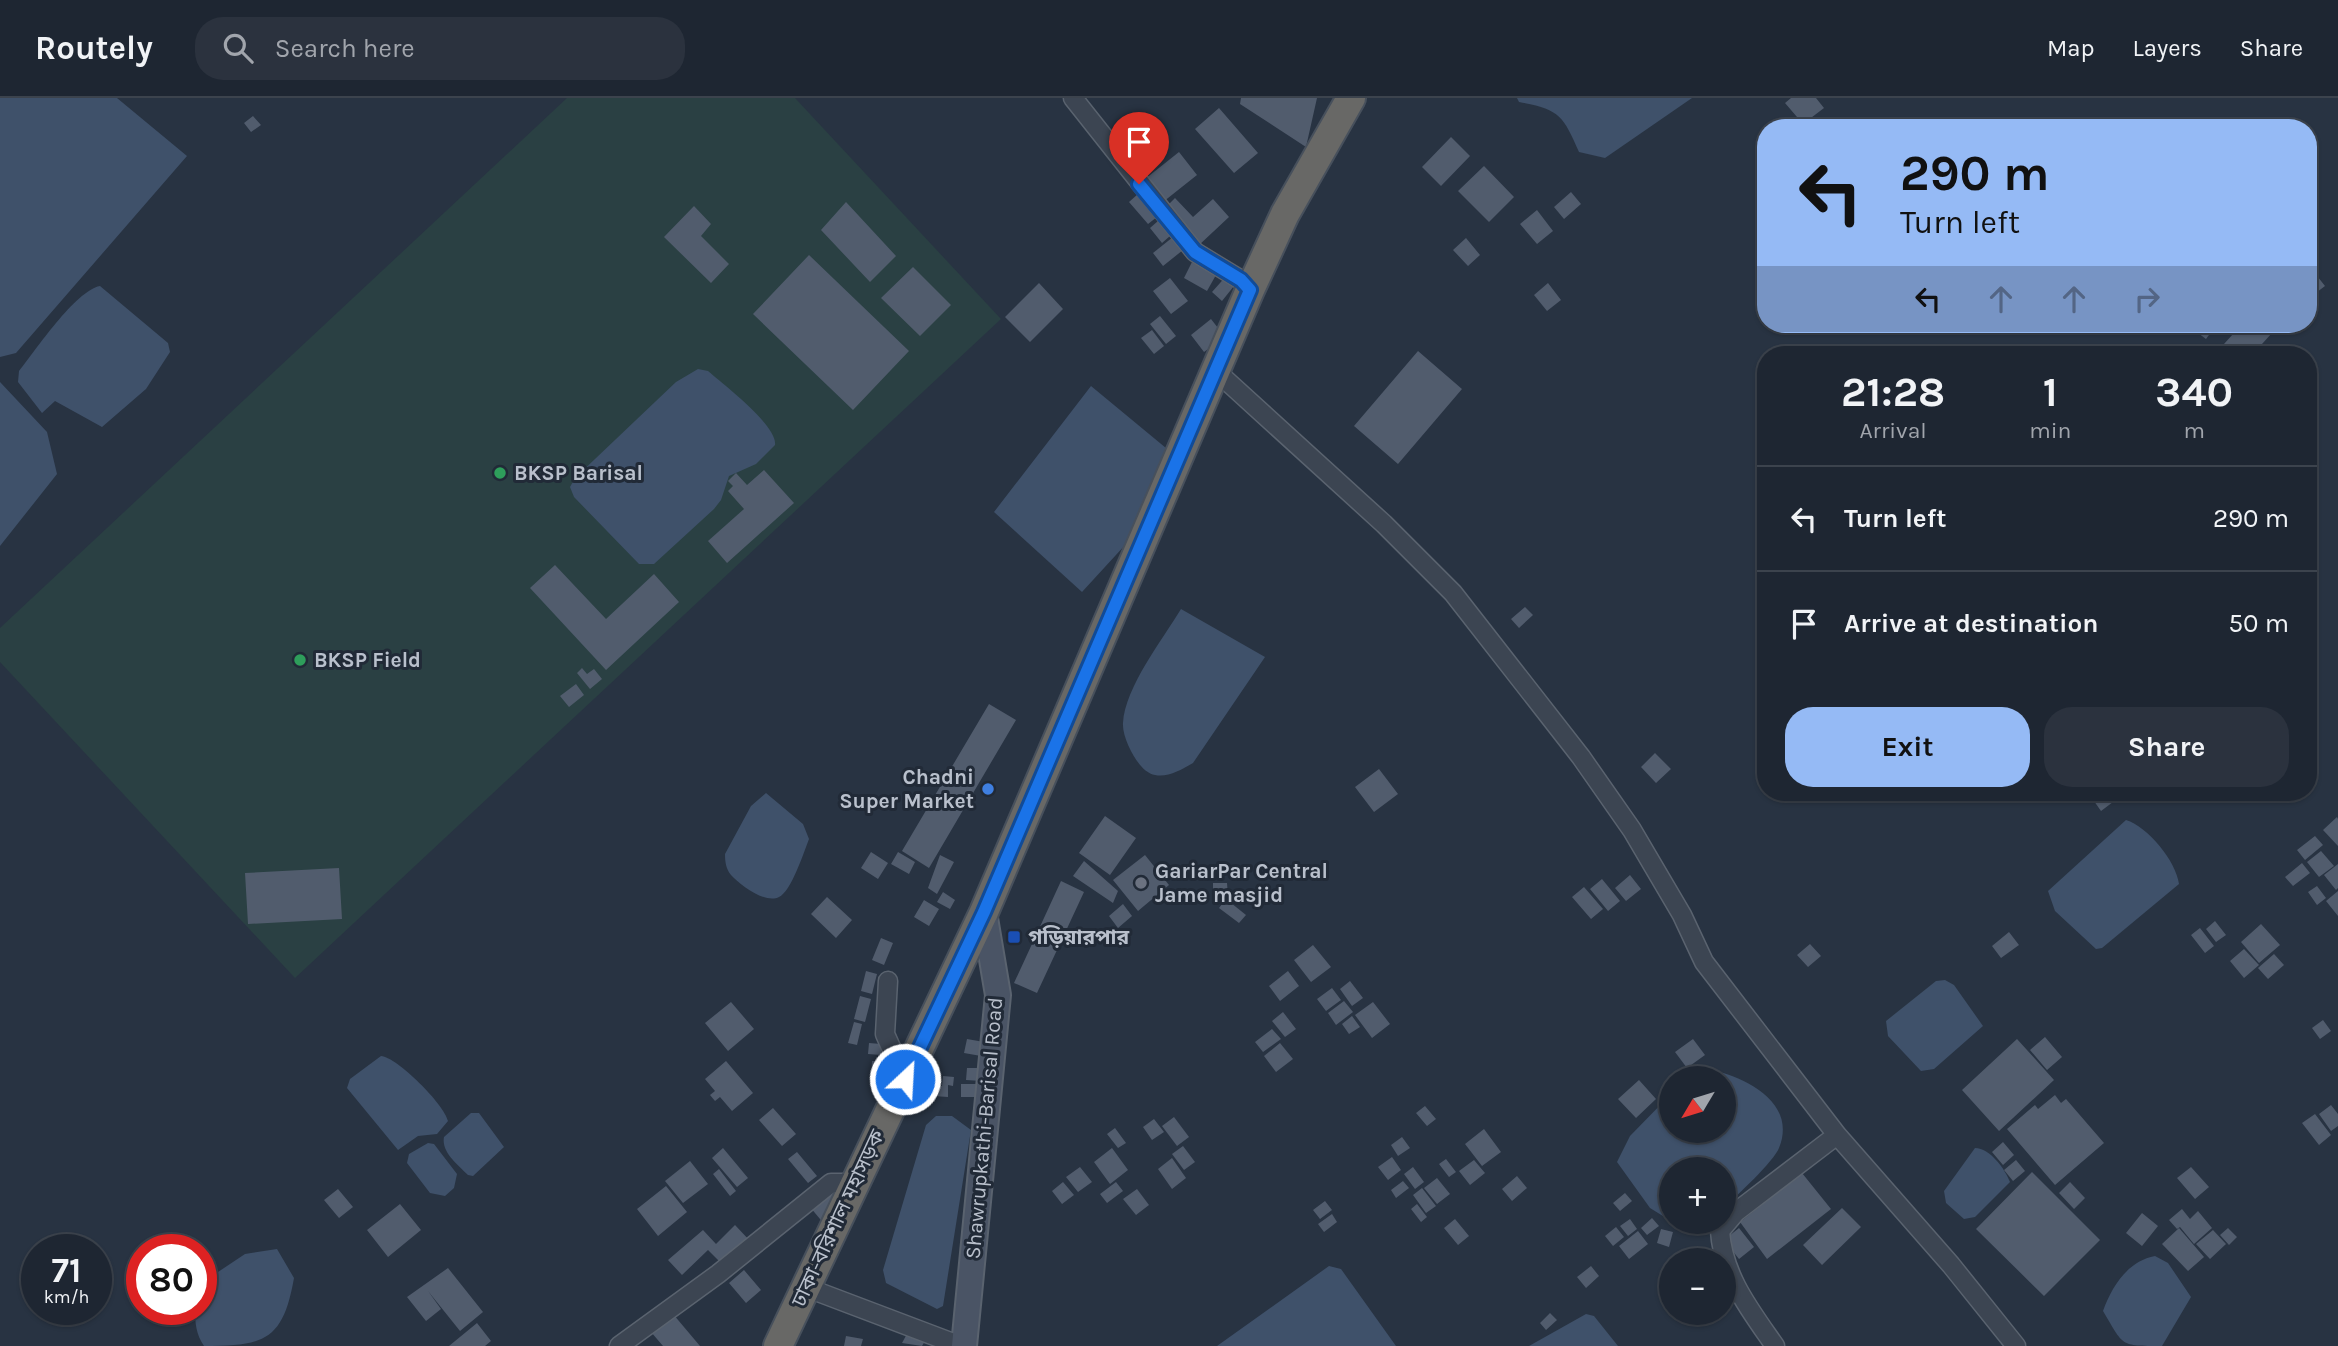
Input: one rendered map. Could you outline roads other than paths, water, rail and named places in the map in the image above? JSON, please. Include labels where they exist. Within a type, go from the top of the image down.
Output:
[{"type":"highway","name":"ঢাকা-বরিশাল মহাসড়ক","points":[[778,1346],[984,912],[1250,290],[1285,214],[1351,98]]},
{"type":"main road","name":"Shawrupkathi-Barisal Road","points":[[962,1346],[998,995],[984,912]]},
{"type":"street","points":[[1073,98],[1195,252],[1241,280],[1250,290]]},
{"type":"street","points":[[1216,371],[1384,524],[1453,593],[1581,757],[1632,830],[1682,915],[1704,962],[1837,1135],[2016,1346]]},
{"type":"street","points":[[888,981],[885,1034],[905,1079]]},
{"type":"street","points":[[1776,1346],[1737,1292],[1721,1247],[1720,1231],[1736,1212],[1837,1135]]},
{"type":"street","points":[[619,1346],[718,1274],[831,1184],[855,1183]]},
{"type":"street","points":[[804,1287],[962,1346]]},
{"type":"water","points":[[0,98],[117,98],[187,156],[16,353],[0,357]]},
{"type":"water","points":[[1517,98],[1692,98],[1605,158],[1579,152],[1564,122],[1558,116],[1543,108],[1519,102]]},
{"type":"water","points":[[100,286],[168,343],[170,352],[146,389],[102,427],[55,401],[42,413],[18,382],[19,371],[56,322],[79,298]]},
{"type":"water","points":[[698,369],[708,371],[748,406],[768,427],[775,445],[756,464],[729,476],[721,500],[714,509],[654,564],[639,564],[574,497],[570,487],[575,478],[676,382]]},
{"type":"water","points":[[0,382],[47,432],[57,474],[0,546]]},
{"type":"water","points":[[1091,386],[1172,453],[1160,507],[1082,592],[994,512]]},
{"type":"water","points":[[1181,609],[1265,657],[1193,763],[1173,773],[1153,775],[1138,762],[1126,740],[1123,728],[1125,709],[1137,679]]},
{"type":"water","points":[[766,793],[803,824],[809,839],[788,888],[784,894],[773,898],[760,896],[740,884],[729,873],[725,860],[725,854],[751,806]]},
{"type":"water","points":[[2126,820],[2143,830],[2160,846],[2173,865],[2179,884],[2102,948],[2096,949],[2055,911],[2048,891]]},
{"type":"water","points":[[1945,980],[1954,985],[1983,1026],[1934,1069],[1921,1071],[1888,1036],[1886,1021],[1936,981]]},
{"type":"water","points":[[381,1056],[398,1064],[439,1104],[448,1121],[437,1134],[418,1136],[398,1150],[347,1088],[350,1079]]},
{"type":"water","points":[[1736,1077],[1763,1093],[1774,1104],[1781,1117],[1783,1131],[1776,1154],[1736,1196],[1736,1157],[1659,1157],[1659,1214],[1650,1208],[1617,1162],[1630,1136],[1659,1106],[1659,1143],[1736,1143]]},
{"type":"water","points":[[471,1113],[479,1113],[504,1147],[473,1176],[468,1175],[451,1158],[444,1143],[444,1137]]},
{"type":"water","points":[[936,1116],[952,1116],[971,1130],[943,1306],[937,1309],[886,1283],[883,1270],[926,1125]]},
{"type":"water","points":[[428,1143],[434,1144],[457,1174],[454,1188],[445,1196],[430,1193],[407,1163],[409,1154]]},
{"type":"water","points":[[1975,1148],[1991,1155],[2005,1171],[2010,1182],[1975,1217],[1964,1219],[1946,1203],[1944,1191]]},
{"type":"water","points":[[277,1249],[294,1278],[284,1315],[277,1327],[256,1341],[204,1346],[196,1325],[217,1325],[217,1273],[245,1254]]},
{"type":"water","points":[[2155,1256],[2168,1263],[2191,1297],[2162,1346],[2130,1344],[2124,1342],[2115,1331],[2103,1311],[2122,1276],[2137,1263]]},
{"type":"water","points":[[1329,1266],[1341,1269],[1396,1346],[1217,1346]]},
{"type":"water","points":[[1586,1314],[1594,1316],[1618,1346],[1529,1346]]},
{"type":"place","name":"BKSP Barisal","points":[[500,473]]},
{"type":"place","name":"BKSP Field","points":[[300,660]]},
{"type":"place","name":"Chadni Super Market","points":[[988,789]]},
{"type":"place","name":"GariarPar Central Jame masjid","points":[[1141,883]]},
{"type":"place","name":"গড়িয়ারপার","points":[[1014,937]]}]
